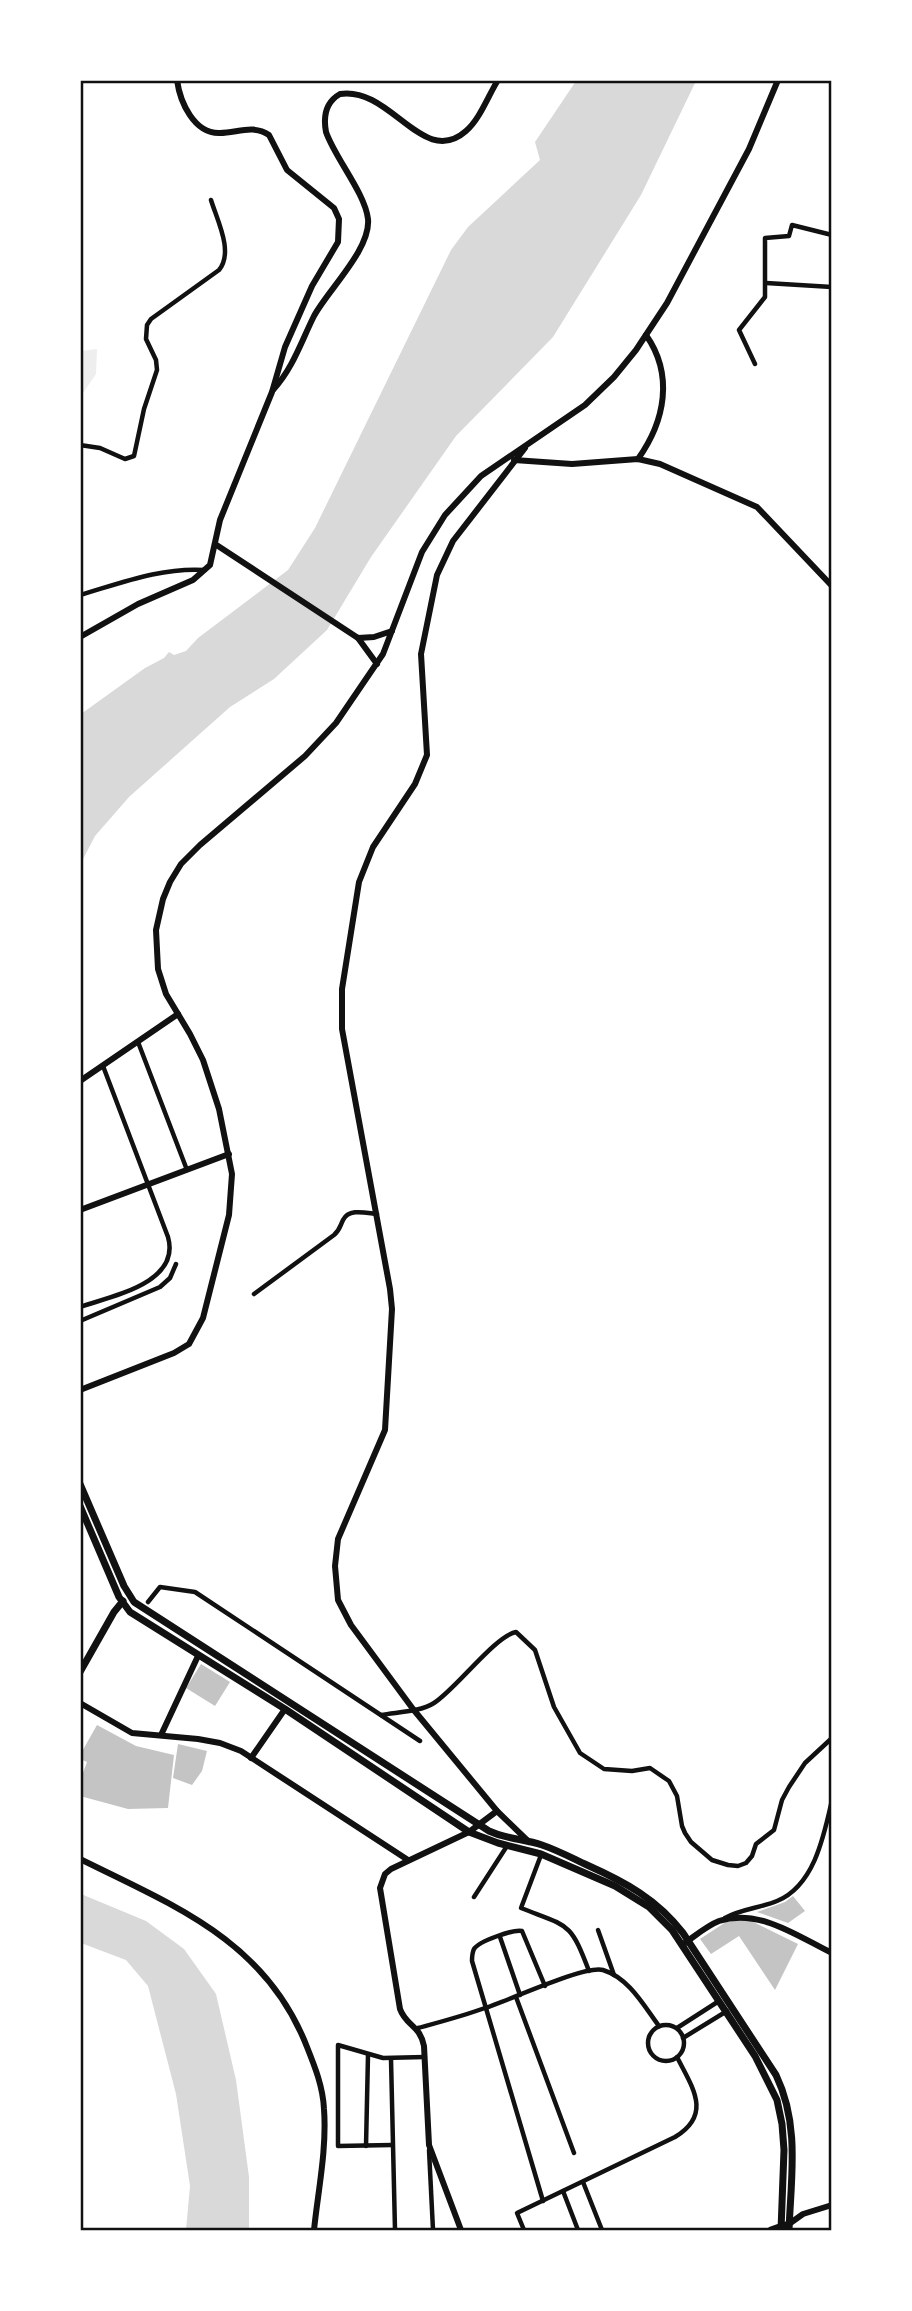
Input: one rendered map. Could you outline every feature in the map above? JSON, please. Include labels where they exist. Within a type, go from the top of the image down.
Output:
[{"type":"main road","points":[[80,1484],[131,1598],[145,1609],[480,1825],[498,1835],[547,1847],[636,1889],[662,1908],[776,2075],[786,2099],[793,2144],[785,2228]]},
{"type":"main road","points":[[80,1506],[121,1603],[140,1619],[285,1709],[469,1832],[507,1846],[541,1854],[615,1886],[639,1900],[665,1922],[685,1943],[761,2065],[773,2091],[780,2112],[784,2150],[785,2228]]},
{"type":"main road","points":[[80,1672],[121,1603],[131,1598]]},
{"type":"main road","points":[[771,2231],[785,2228]]},
{"type":"street","points":[[80,637],[138,604],[192,580],[206,570],[213,558],[223,510],[272,392],[285,347],[312,286],[338,242],[340,232],[337,213],[329,203],[287,170],[273,140],[264,132],[249,129],[221,133],[205,130],[186,108],[177,80]]},
{"type":"street","points":[[272,392],[292,366],[315,314],[350,263],[368,227],[366,211],[326,132],[325,118],[330,102],[340,94],[364,96],[384,105],[423,138],[435,141],[452,139],[467,131],[498,80]]},
{"type":"street","points":[[80,1390],[182,1349],[194,1337],[203,1318],[229,1215],[233,1186],[229,1154],[209,1077],[162,982],[155,950],[157,920],[170,881],[181,864],[200,845],[325,737],[377,664],[432,533],[481,476],[595,396],[646,335],[683,274],[749,149],[778,80]]},
{"type":"street","points":[[80,121],[80,138]]},
{"type":"street","points":[[80,445],[100,448],[125,459],[134,456],[146,402],[157,370],[156,360],[147,345],[147,325],[151,319],[219,270],[224,261],[222,234],[211,201]]},
{"type":"street","points":[[755,364],[738,330],[765,297],[765,238],[789,236],[792,225],[831,235]]},
{"type":"street","points":[[766,283],[831,287]]},
{"type":"street","points":[[638,459],[656,426],[664,387],[661,361],[646,335]]},
{"type":"street","points":[[528,444],[453,541],[437,575],[421,654],[428,745],[425,765],[373,847],[362,873],[355,903],[342,989],[342,1029],[392,1304],[386,1423],[379,1446],[338,1539],[335,1581],[338,1600],[347,1619],[413,1709],[497,1811],[529,1842]]},
{"type":"street","points":[[506,458],[572,464],[638,459],[660,464],[757,507],[831,586]]},
{"type":"street","points":[[215,544],[358,638],[377,664]]},
{"type":"street","points":[[80,595],[166,572],[182,569],[206,570]]},
{"type":"street","points":[[358,638],[374,637],[392,631]]},
{"type":"street","points":[[80,1081],[178,1014]]},
{"type":"street","points":[[138,1042],[187,1170]]},
{"type":"street","points":[[80,1307],[143,1284],[156,1276],[164,1266],[170,1244],[103,1066]]},
{"type":"street","points":[[80,1210],[229,1154]]},
{"type":"street","points":[[254,1294],[334,1235],[349,1213],[377,1214]]},
{"type":"street","points":[[80,1321],[160,1287],[170,1278],[176,1264]]},
{"type":"street","points":[[148,1602],[160,1587],[195,1592],[420,1741]]},
{"type":"street","points":[[381,1715],[434,1703],[449,1692],[503,1639],[516,1632],[535,1650],[554,1707],[580,1753],[611,1771],[650,1768],[656,1771],[675,1788],[682,1826],[691,1842],[712,1860],[738,1866],[746,1863],[756,1844],[774,1830],[782,1800],[789,1787],[805,1763],[831,1738]]},
{"type":"street","points":[[161,1735],[198,1656]]},
{"type":"street","points":[[80,1703],[132,1733],[220,1743],[251,1758],[408,1860]]},
{"type":"street","points":[[251,1758],[285,1709]]},
{"type":"street","points":[[685,1943],[729,1915],[774,1903],[799,1886],[809,1872],[831,1800]]},
{"type":"street","points":[[433,2231],[426,2057],[418,2028],[405,2019],[400,2009],[380,1895],[381,1881],[385,1874],[408,1860],[469,1832],[497,1811]]},
{"type":"street","points":[[474,1897],[507,1846]]},
{"type":"street","points":[[541,1854],[521,1908],[569,1929],[577,1940],[589,1971]]},
{"type":"street","points":[[80,1859],[210,1926],[250,1961],[288,2004],[309,2052],[323,2097],[324,2137],[314,2231]]},
{"type":"street","points":[[717,1922],[743,1917],[758,1919],[831,1953]]},
{"type":"street","points":[[543,2201],[472,1955],[476,1946],[514,1930],[523,1931],[545,1986]]},
{"type":"street","points":[[598,1930],[614,1976]]},
{"type":"street","points":[[500,1936],[518,1996],[574,2153]]},
{"type":"street","points":[[418,2028],[486,2008],[598,1969],[627,1984],[659,2026]]},
{"type":"street","points":[[677,2028],[719,2000]]},
{"type":"street","points":[[684,2038],[727,2011]]},
{"type":"street","points":[[659,2026],[677,2028],[684,2038],[683,2050],[677,2057],[663,2060],[652,2054],[649,2037],[659,2026]]},
{"type":"street","points":[[392,2146],[338,2146],[338,2046],[391,2059],[426,2057]]},
{"type":"street","points":[[366,2146],[368,2055]]},
{"type":"street","points":[[524,2231],[517,2213],[675,2137],[691,2125],[698,2103],[677,2057]]},
{"type":"street","points":[[391,2059],[395,2231]]},
{"type":"street","points":[[428,2135],[436,2166],[461,2231]]},
{"type":"street","points":[[583,2182],[602,2231]]},
{"type":"street","points":[[563,2191],[578,2231]]},
{"type":"street","points":[[785,2228],[803,2214],[831,2205]]},
{"type":"shaded area","points":[[576,81],[696,81],[641,195],[553,337],[456,436],[371,557],[327,630],[274,679],[230,707],[129,797],[95,836],[81,863],[81,714],[169,652],[174,655],[186,651],[198,638],[288,570],[315,528],[451,250],[468,227],[540,160],[535,142]]},
{"type":"shaded area","points":[[97,349],[96,374],[81,396],[81,351]]},
{"type":"shaded area","points":[[81,1894],[146,1921],[184,1949],[216,1994],[236,2080],[249,2177],[249,2230],[186,2230],[190,2186],[176,2094],[148,1986],[126,1960],[81,1943]]},
{"type":"building","points":[[201,1664],[230,1682],[215,1706],[186,1688]]},
{"type":"building","points":[[97,1725],[136,1746],[174,1755],[168,1808],[128,1809],[80,1796],[80,1781],[87,1762],[80,1759],[80,1755]]},
{"type":"building","points":[[178,1744],[207,1751],[202,1771],[192,1785],[173,1778]]},
{"type":"building","points":[[793,1896],[805,1911],[788,1923],[757,1912],[785,1902]]},
{"type":"building","points":[[747,1919],[798,1944],[775,1990],[739,1936],[711,1954],[700,1939],[726,1922]]}]
